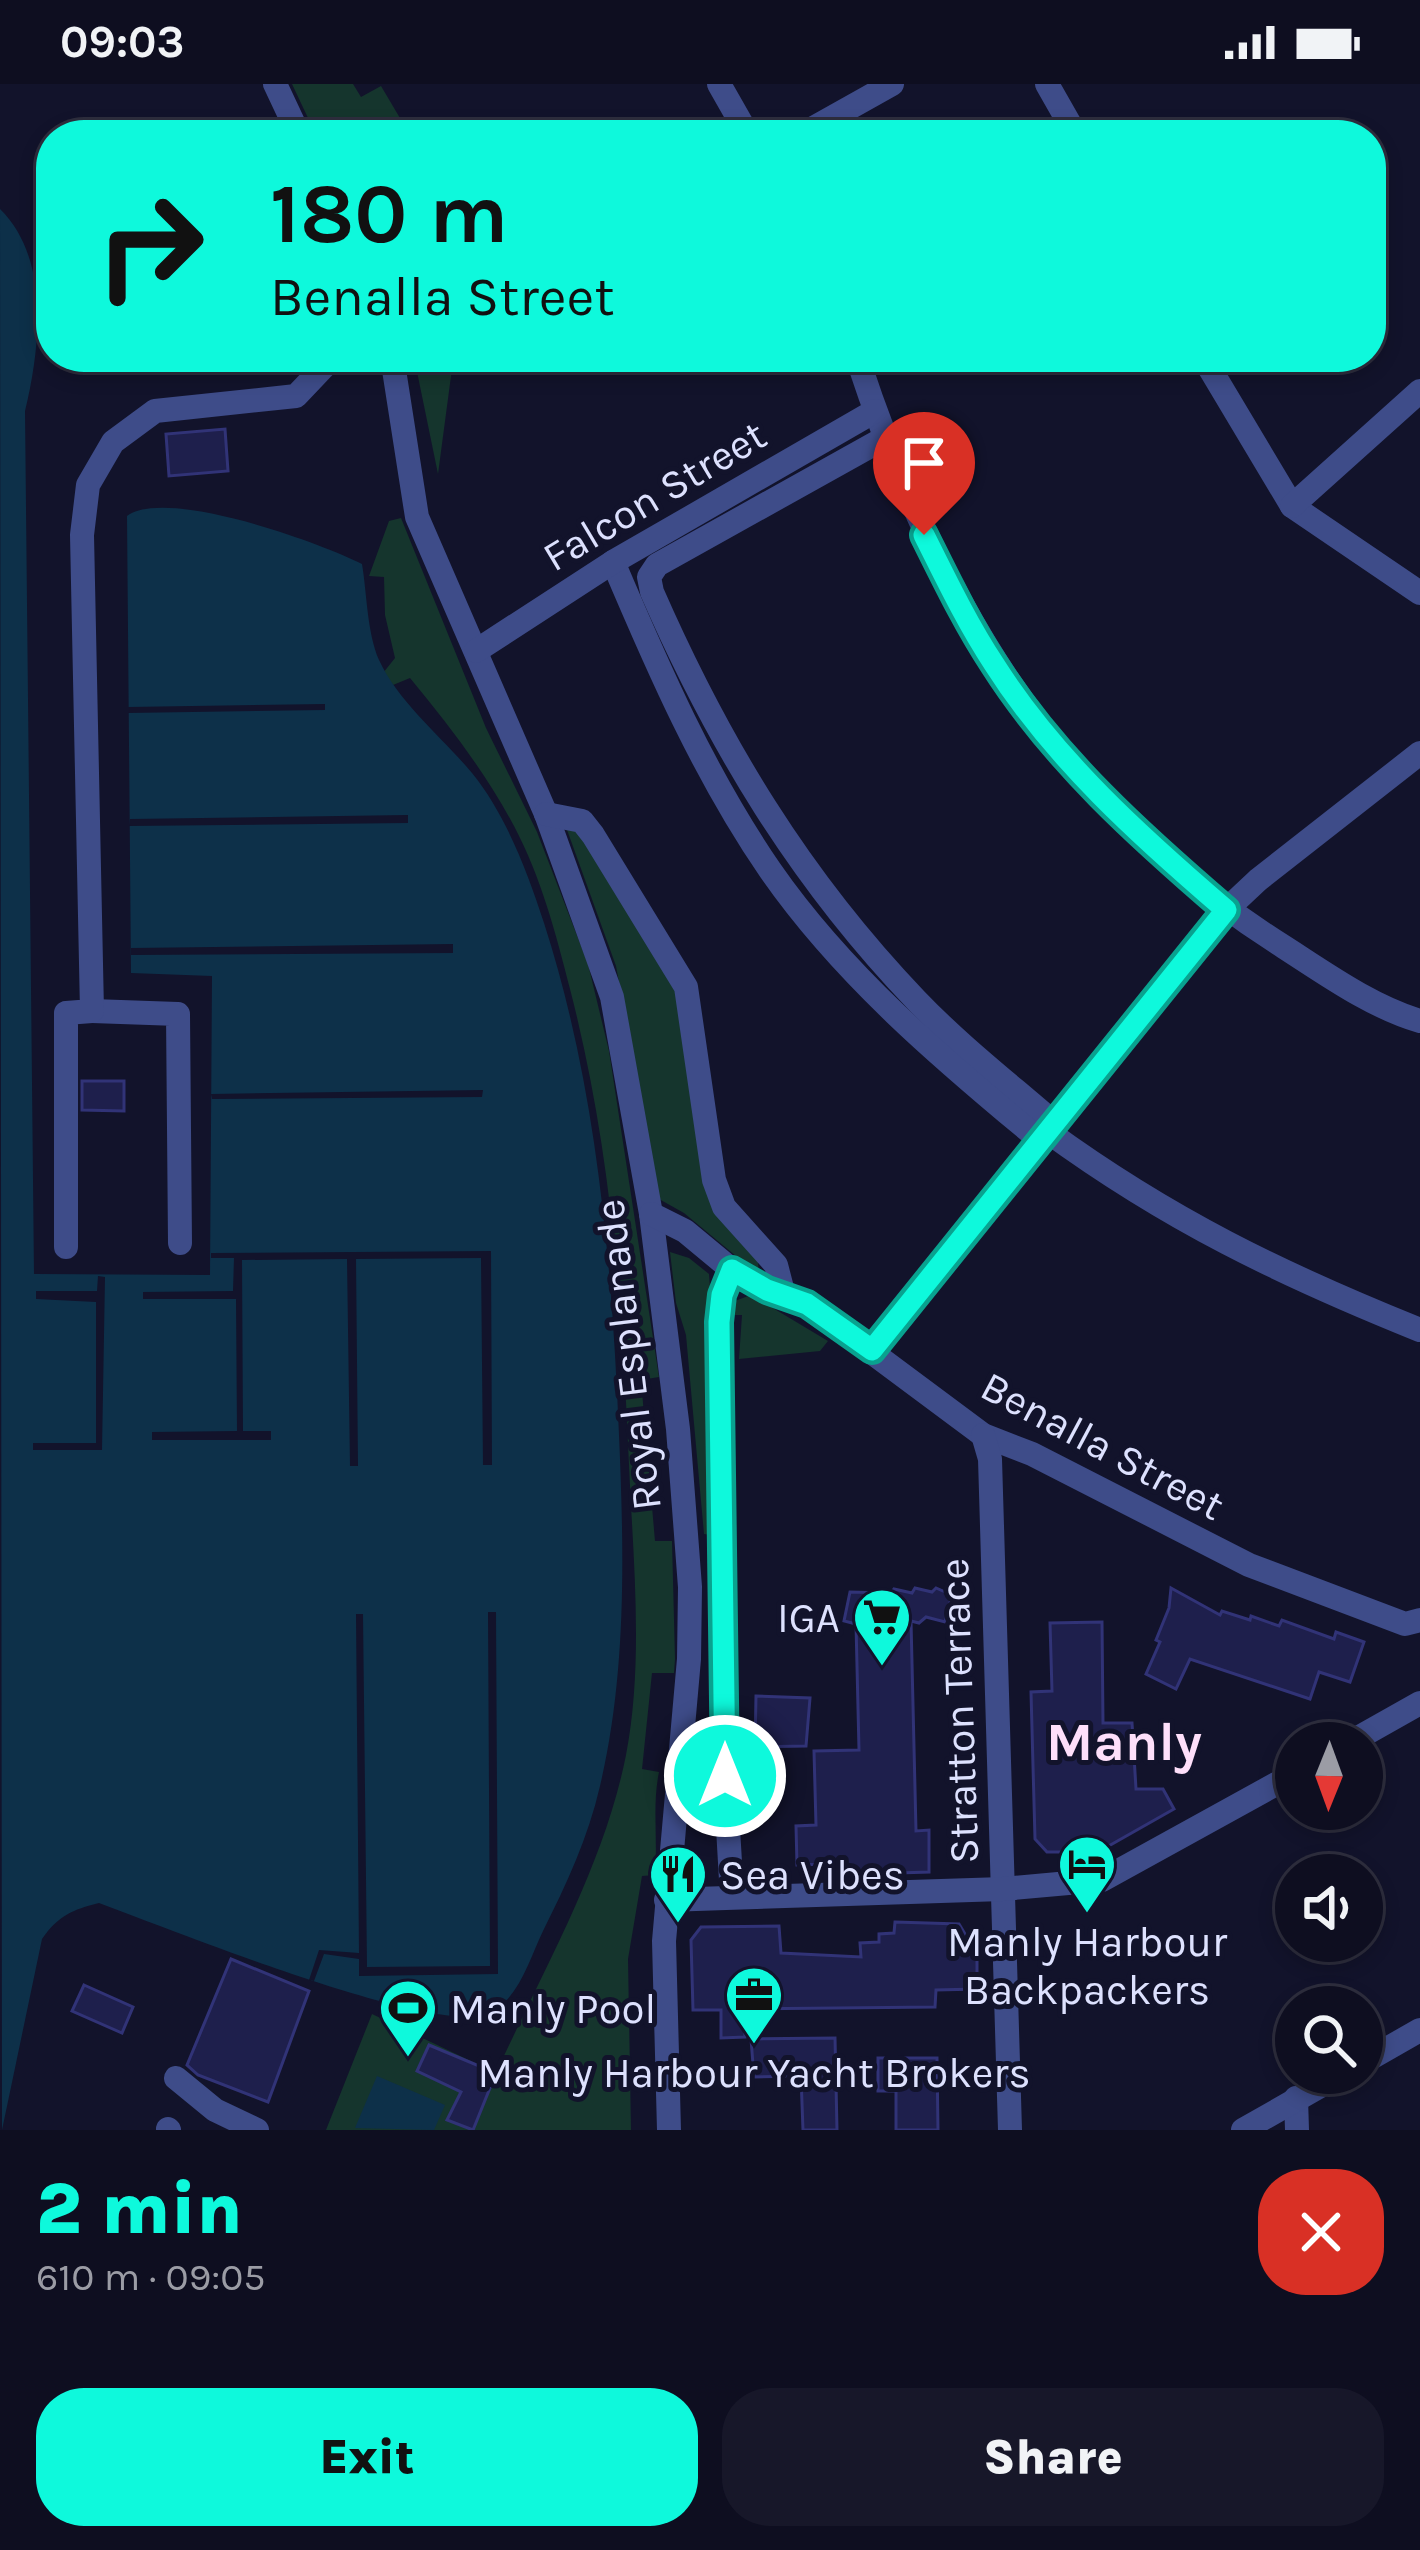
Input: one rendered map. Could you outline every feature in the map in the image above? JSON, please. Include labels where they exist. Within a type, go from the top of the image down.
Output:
[{"type":"street","points":[[274,84],[292,120]]},
{"type":"street","points":[[719,84],[739,120]]},
{"type":"street","points":[[828,120],[892,84]]},
{"type":"street","points":[[1047,84],[1067,120]]},
{"type":"street","points":[[92,1011],[82,535],[88,485],[113,442],[155,411],[296,396],[319,372]]},
{"type":"street","name":"Royal Esplanade","points":[[394,372],[417,517],[546,814],[611,997],[651,1214],[678,1429],[690,1587],[689,1659],[666,1900],[669,2130]]},
{"type":"street","points":[[862,372],[924,535],[995,665],[1040,727],[1096,790],[1226,910],[1335,980],[1420,1021]]},
{"type":"street","points":[[1212,372],[1292,506],[1420,593]]},
{"type":"street","points":[[1292,506],[1420,391]]},
{"type":"street","name":"Falcon Street","points":[[476,651],[613,562],[875,411]]},
{"type":"street","name":"Falcon Street","points":[[884,439],[657,566],[650,577],[698,698],[807,872],[920,1004],[1047,1131]]},
{"type":"street","points":[[613,562],[645,643],[709,770],[771,871],[829,943],[907,1024],[1131,1192],[1289,1277],[1420,1330]]},
{"type":"street","points":[[872,1350],[1226,910],[1420,753]]},
{"type":"street","points":[[546,814],[581,821],[593,835],[681,972],[714,1180],[724,1207],[776,1265],[784,1296]]},
{"type":"street","points":[[65,1247],[66,1012],[92,1011],[178,1014],[180,1243]]},
{"type":"street","name":"Benalla Street","points":[[651,1214],[685,1231],[732,1270],[807,1304],[983,1435],[1032,1454],[1250,1564],[1412,1622]]},
{"type":"street","name":"Royal Esplanade","points":[[732,1270],[722,1295],[719,1322],[725,1776],[732,1897]]},
{"type":"street","name":"Stratton Terrace","points":[[983,1435],[990,1459],[1010,2130]]},
{"type":"street","points":[[1383,1724],[1420,1703]]},
{"type":"street","points":[[666,1900],[1003,1889],[1102,1880],[1275,1785]]},
{"type":"street","points":[[1383,2051],[1420,2030]]},
{"type":"street","points":[[176,2078],[215,2110],[257,2130]]},
{"type":"street","points":[[1243,2130],[1304,2094]]},
{"type":"street","points":[[1296,2098],[1297,2130]]},
{"type":"green space","points":[[292,84],[353,84],[361,97],[381,86],[401,120],[309,120]]},
{"type":"green space","points":[[417,372],[452,372],[438,474]]},
{"type":"green space","points":[[401,518],[486,728],[537,832],[588,964],[609,1051],[659,1377],[641,1380],[655,1541],[672,1541],[675,1659],[674,1673],[652,1673],[642,1769],[659,1772],[655,1875],[642,1876],[628,1959],[631,2130],[326,2130],[372,2014],[496,2073],[603,1837],[626,1755],[635,1684],[635,1574],[618,1284],[596,1107],[547,906],[514,826],[466,749],[410,678],[393,685],[383,673],[395,658],[385,615],[384,577],[369,576],[389,521]]},
{"type":"green space","points":[[566,827],[579,829],[675,981],[711,1199],[758,1262],[759,1275],[684,1213],[659,1199],[616,966]]},
{"type":"green space","points":[[670,1252],[689,1258],[709,1274],[717,1385],[717,1536],[704,1534],[686,1335],[676,1303]]},
{"type":"green space","points":[[751,1295],[828,1341],[820,1351],[739,1359],[742,1315],[729,1315],[732,1302]]},
{"type":"water","points":[[0,209],[28,253],[36,297],[35,360],[25,411],[34,1274],[210,1275],[212,976],[131,973],[127,516],[147,509],[207,513],[279,531],[341,554],[362,564],[372,637],[388,676],[472,773],[505,825],[531,884],[562,985],[589,1112],[606,1241],[616,1371],[622,1567],[615,1699],[595,1805],[560,1895],[505,2002],[483,2015],[452,2016],[407,2008],[294,1975],[99,1903],[67,1915],[42,1939],[2,2130]]},
{"type":"water","points":[[377,2076],[445,2105],[434,2130],[355,2128]]},
{"type":"pier","points":[[325,704],[325,710],[128,713],[128,707]]},
{"type":"pier","points":[[408,815],[408,823],[129,826],[130,819]]},
{"type":"pier","points":[[453,944],[453,953],[131,955],[131,948]]},
{"type":"pier","points":[[483,1090],[482,1097],[212,1099],[211,1094]]},
{"type":"pier","points":[[491,1251],[492,1465],[483,1465],[481,1258],[356,1259],[358,1466],[350,1466],[347,1259],[242,1260],[243,1431],[271,1431],[271,1440],[152,1440],[152,1432],[237,1431],[236,1299],[143,1299],[143,1292],[233,1291],[234,1258],[211,1258],[211,1253]]},
{"type":"pier","points":[[98,1276],[105,1277],[102,1450],[33,1450],[33,1443],[96,1443],[96,1302],[36,1299],[36,1291],[97,1291]]},
{"type":"pier","points":[[488,1612],[496,1612],[498,1974],[359,1976],[359,1959],[324,1954],[314,1981],[309,1980],[319,1950],[359,1953],[356,1614],[363,1614],[367,1967],[490,1966]]},
{"type":"building","points":[[225,429],[228,471],[169,476],[166,434]]},
{"type":"building","points":[[82,1081],[124,1081],[124,1111],[82,1110]]},
{"type":"building","points":[[915,1588],[932,1592],[936,1588],[952,1595],[945,1622],[926,1617],[919,1623],[911,1621],[916,1831],[929,1830],[929,1872],[832,1875],[832,1864],[797,1865],[796,1826],[816,1825],[814,1751],[859,1750],[856,1624],[844,1621],[850,1592],[891,1593],[894,1589],[912,1593]]},
{"type":"building","points":[[1171,1588],[1220,1615],[1222,1611],[1250,1620],[1251,1616],[1279,1626],[1282,1620],[1334,1639],[1336,1632],[1364,1642],[1350,1682],[1319,1672],[1310,1699],[1190,1659],[1176,1689],[1146,1674],[1160,1642],[1156,1640],[1169,1608]]},
{"type":"building","points":[[1102,1622],[1103,1723],[1132,1723],[1136,1789],[1163,1789],[1174,1809],[1098,1852],[1047,1852],[1035,1839],[1031,1692],[1052,1691],[1050,1623]]},
{"type":"building","points":[[756,1696],[810,1698],[806,1746],[755,1747]]},
{"type":"building","points":[[895,1922],[959,1924],[977,1954],[977,1989],[936,1990],[935,2007],[744,2009],[745,2037],[721,2038],[721,2010],[693,2010],[691,1940],[701,1927],[779,1926],[781,1953],[861,1957],[860,1943],[879,1942],[879,1934],[894,1933]]},
{"type":"building","points":[[231,1959],[309,1991],[268,2102],[198,2075],[187,2065]]},
{"type":"building","points":[[84,1985],[133,2007],[122,2033],[72,2011]]},
{"type":"building","points":[[835,2038],[837,2130],[803,2130],[801,2076],[754,2077],[751,2039]]},
{"type":"building","points":[[429,2045],[496,2073],[473,2130],[447,2120],[461,2092],[417,2071]]},
{"type":"building","points":[[878,2058],[937,2058],[938,2130],[896,2130],[896,2091],[878,2091]]},
{"type":"place","name":"IGA","points":[[882,1668]]},
{"type":"place","name":"Manly Harbour Backpackers","points":[[1087,1915]]},
{"type":"place","name":"Sea Vibes","points":[[678,1925]]},
{"type":"place","name":"Manly Harbour Yacht Brokers","points":[[754,2046]]},
{"type":"place","name":"Manly Pool","points":[[408,2059]]},
{"type":"district","name":"Manly","points":[[1124,1741]]},
{"type":"route","points":[[725,1776],[719,1322],[722,1295],[732,1270],[767,1290],[807,1304],[872,1350],[1226,910],[1139,834],[1040,727],[995,665],[924,535]]}]
